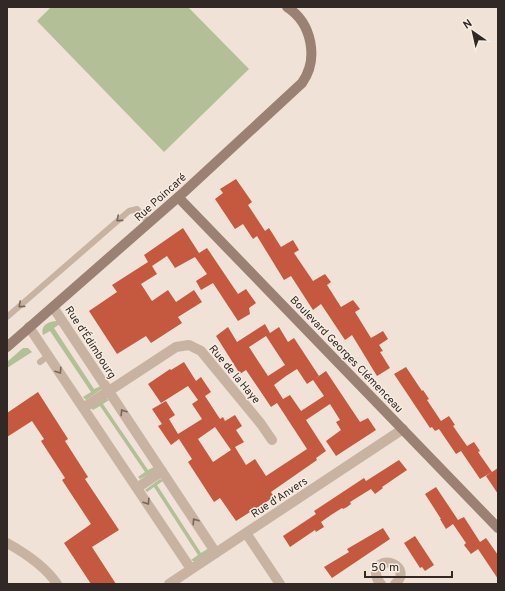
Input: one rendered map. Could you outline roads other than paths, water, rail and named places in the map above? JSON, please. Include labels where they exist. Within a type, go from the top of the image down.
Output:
[{"type":"street","name":"Rue Poincaré","points":[[7,347],[149,223],[302,83],[311,66],[311,42],[302,20],[287,7]]},
{"type":"street","name":"Boulevard Georges Clémenceau","points":[[178,197],[498,528]]},
{"type":"street","name":"Rue d’Édimbourg","points":[[53,307],[216,553]]},
{"type":"street","points":[[29,327],[191,569]]},
{"type":"street","name":"Rue de la Haye","points":[[108,390],[176,347],[189,345],[201,351],[272,440]]},
{"type":"street","name":"Rue d’Édimbourg","points":[[83,408],[108,390]]},
{"type":"street","name":"Rue d'Anvers","points":[[169,584],[403,430]]},
{"type":"street","points":[[137,488],[162,471]]},
{"type":"street","points":[[246,533],[280,584]]},
{"type":"street","points":[[7,554],[11,546],[47,571],[57,584]]},
{"type":"street","points":[[376,582],[378,568],[384,563],[392,562],[400,571],[400,579],[395,584]]},
{"type":"lane","points":[[7,317],[129,211],[137,209],[149,223]]},
{"type":"lane","points":[[40,362],[48,356]]}]
